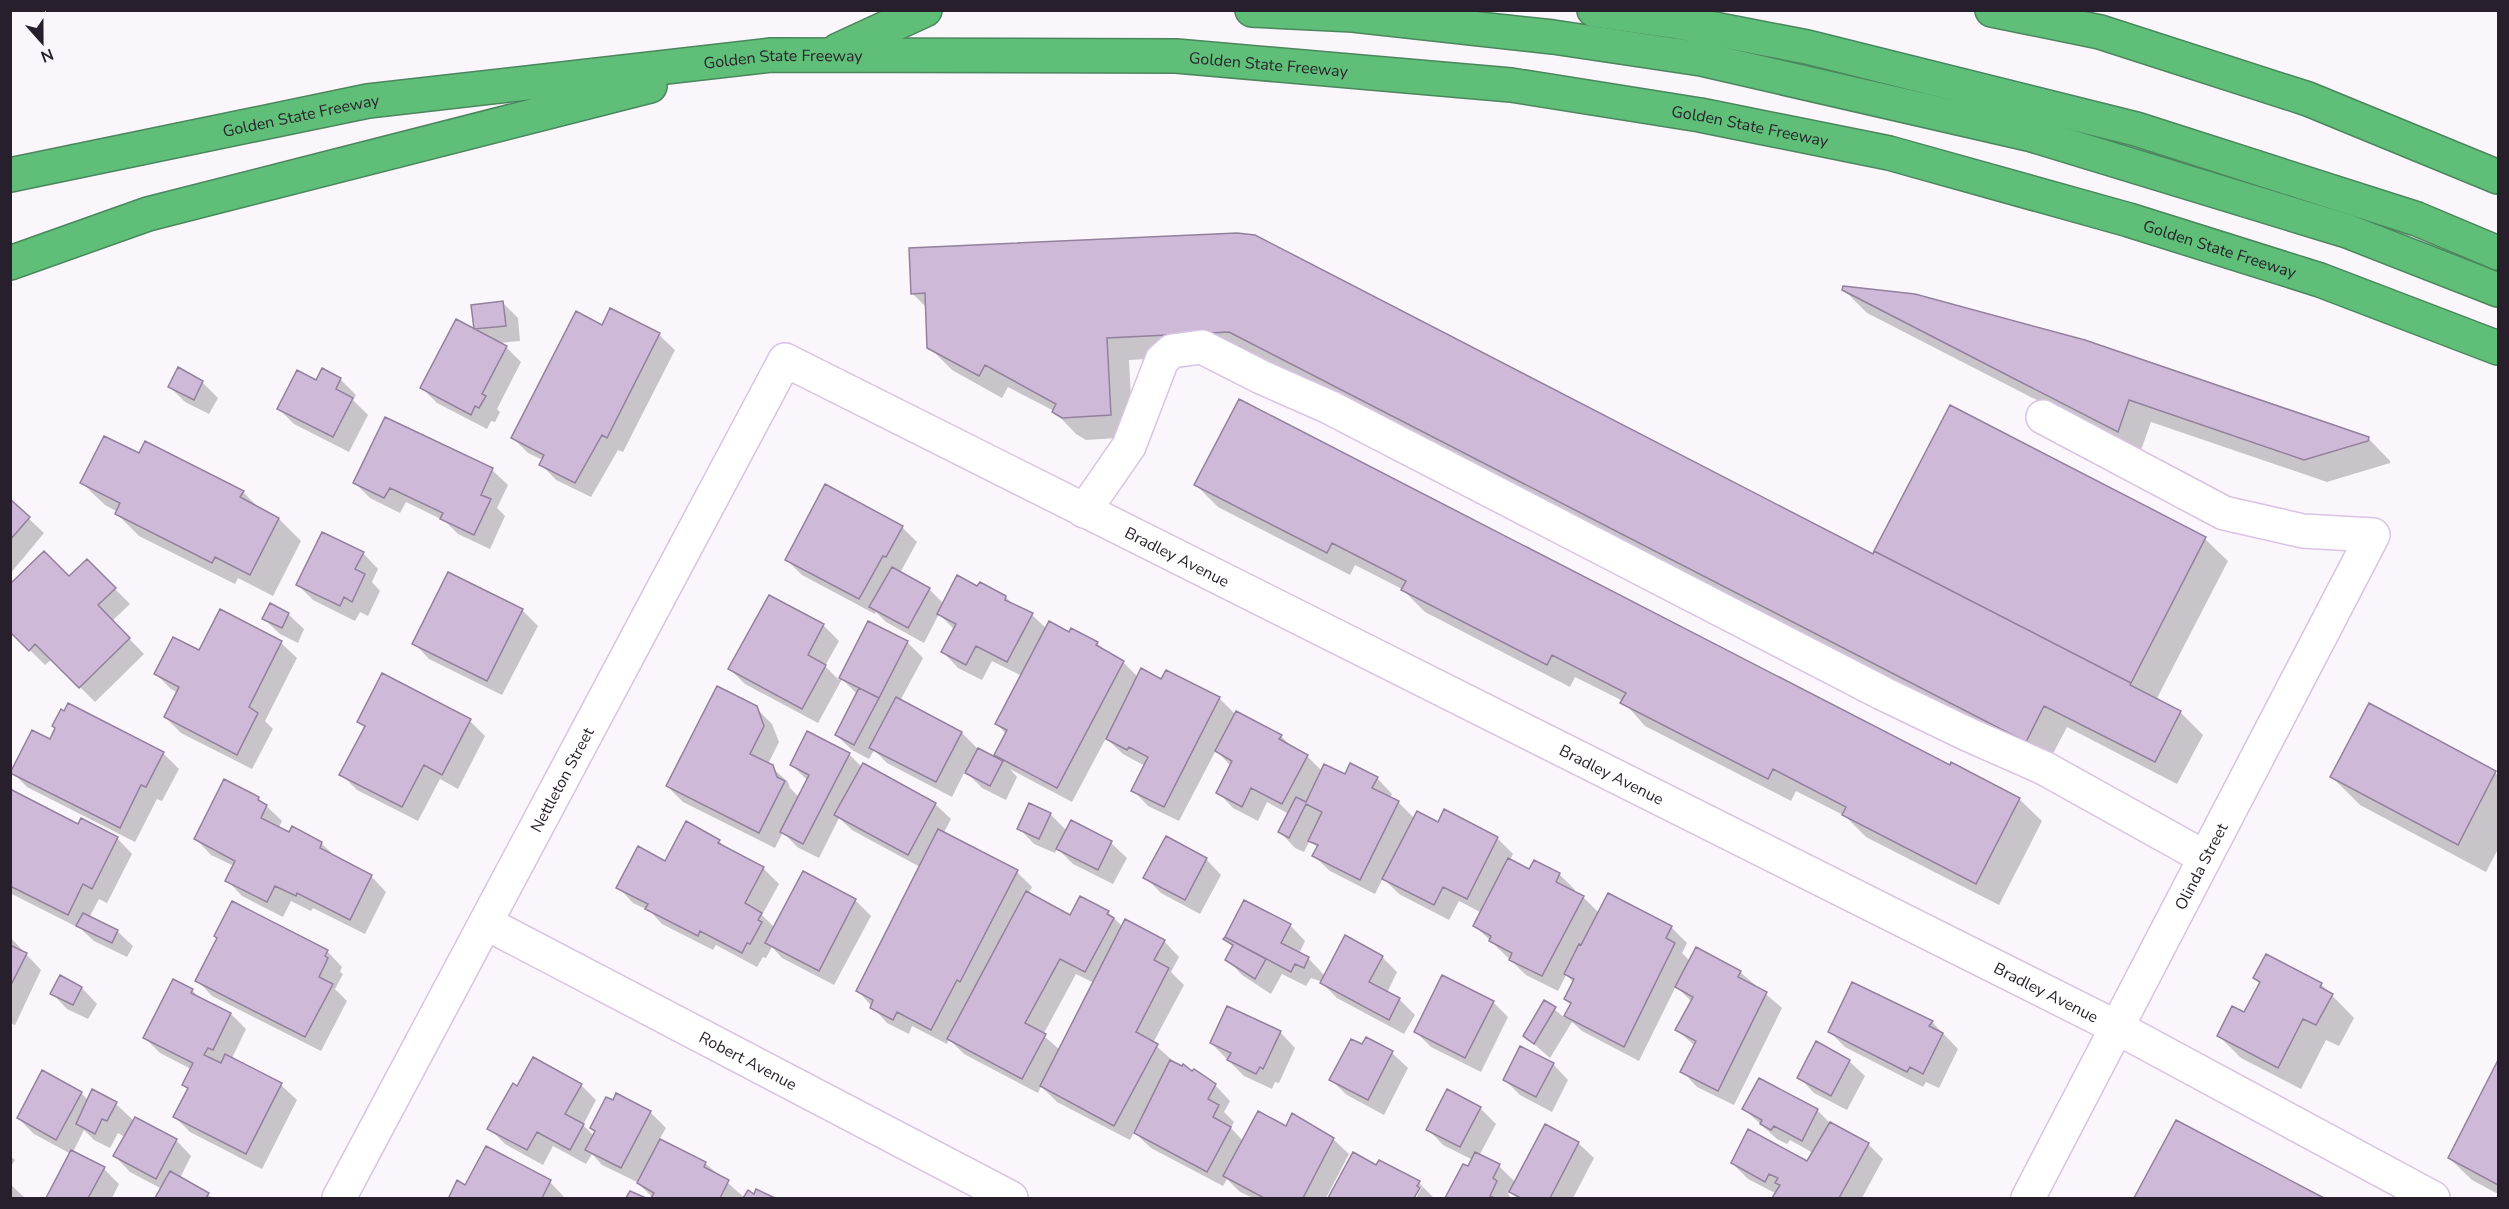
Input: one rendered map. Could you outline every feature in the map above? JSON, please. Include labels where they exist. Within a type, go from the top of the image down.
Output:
[{"type":"highway","points":[[828,55],[925,10]]},
{"type":"highway","points":[[1252,10],[1353,15],[1553,37],[1701,59],[2032,135],[2347,231],[2499,290]]},
{"type":"highway","points":[[1594,10],[1678,22],[1807,47],[2136,129],[2417,219],[2499,253]]},
{"type":"highway","points":[[1992,10],[2100,32],[2308,99],[2499,177]]},
{"type":"highway","points":[[10,263],[147,214],[771,55]]},
{"type":"highway","name":"Golden State Freeway","points":[[10,175],[368,101],[771,55],[1176,56],[1511,85],[1700,116],[1889,153],[2129,220],[2320,280],[2499,348]]},
{"type":"street","points":[[1084,511],[1129,446],[1162,360],[1172,351],[1202,347],[1261,377],[1329,407],[1853,678],[1967,734],[2044,768],[2204,857]]},
{"type":"street","name":"Bradley Avenue","points":[[785,360],[2116,1027],[2433,1198]]},
{"type":"street","name":"Nettleton Street","points":[[339,1198],[785,360]]},
{"type":"street","name":"Olinda Street","points":[[2028,1198],[2373,535],[2303,531],[2224,513],[2043,417]]},
{"type":"street","name":"Robert Avenue","points":[[486,923],[1011,1198]]},
{"type":"building","points":[[1237,233],[1255,235],[1873,554],[1874,551],[2131,683],[2130,685],[2181,711],[2155,762],[2044,706],[2026,742],[1229,332],[1107,338],[1111,415],[1062,418],[1052,412],[1056,404],[985,365],[979,376],[927,348],[925,293],[911,294],[909,248]]},
{"type":"building","points":[[1843,286],[1915,294],[2085,340],[2369,437],[2368,441],[2304,460],[2129,400],[2118,432],[1842,290]]},
{"type":"building","points":[[503,301],[506,326],[474,329],[471,305]]},
{"type":"building","points":[[610,308],[660,333],[607,438],[602,435],[575,483],[539,465],[544,455],[511,438],[576,311],[602,325]]},
{"type":"building","points":[[456,319],[507,346],[482,394],[486,396],[479,408],[475,406],[471,415],[420,388]]},
{"type":"building","points":[[178,367],[203,381],[194,400],[168,387]]},
{"type":"building","points":[[322,368],[341,378],[336,389],[353,398],[333,437],[277,409],[297,370],[316,380]]},
{"type":"building","points":[[1239,399],[1950,765],[1951,762],[2020,798],[1976,884],[1842,815],[1846,807],[1773,769],[1768,779],[1620,703],[1626,693],[1552,655],[1547,665],[1401,590],[1406,581],[1332,543],[1327,553],[1194,485]]},
{"type":"building","points":[[1950,405],[2206,537],[2131,683],[1874,551]]},
{"type":"building","points":[[385,417],[493,468],[481,495],[491,499],[474,535],[440,519],[443,513],[390,488],[384,498],[353,483]]},
{"type":"building","points":[[104,436],[139,453],[145,441],[244,491],[240,497],[279,518],[250,575],[215,557],[212,563],[115,514],[120,503],[80,483]]},
{"type":"building","points":[[825,484],[903,526],[859,599],[785,560]]},
{"type":"building","points":[[10,499],[30,517],[10,540]]},
{"type":"building","points":[[322,532],[364,552],[355,569],[365,574],[352,602],[344,597],[340,606],[296,585]]},
{"type":"building","points":[[44,551],[69,576],[87,559],[116,588],[98,605],[130,638],[79,688],[35,644],[29,651],[10,632],[10,584]]},
{"type":"building","points":[[892,567],[930,588],[908,628],[869,607]]},
{"type":"building","points":[[448,572],[523,609],[487,681],[412,644]]},
{"type":"building","points":[[957,575],[977,586],[980,582],[1006,596],[1005,600],[1033,613],[1007,662],[976,646],[966,665],[941,652],[956,624],[937,614]]},
{"type":"building","points":[[769,595],[824,624],[808,655],[826,665],[802,709],[728,669]]},
{"type":"building","points":[[270,603],[289,613],[282,628],[262,619]]},
{"type":"building","points":[[220,609],[282,641],[249,707],[258,713],[237,755],[164,717],[179,687],[154,674],[173,637],[199,650]]},
{"type":"building","points":[[868,621],[908,641],[879,698],[839,678]]},
{"type":"building","points":[[1049,621],[1069,632],[1071,628],[1098,642],[1096,645],[1124,661],[1057,788],[994,755],[1007,730],[995,724]]},
{"type":"building","points":[[1141,668],[1161,679],[1166,670],[1220,697],[1164,807],[1131,791],[1148,757],[1129,747],[1127,750],[1106,739]]},
{"type":"building","points":[[382,673],[471,719],[442,775],[424,765],[402,807],[339,775],[365,726],[357,722]]},
{"type":"building","points":[[717,686],[757,706],[764,726],[750,754],[773,765],[777,777],[785,781],[759,833],[666,786]]},
{"type":"building","points":[[859,688],[879,698],[854,745],[835,735]]},
{"type":"building","points":[[896,697],[962,732],[936,782],[869,748]]},
{"type":"building","points":[[68,703],[164,752],[146,787],[141,785],[120,828],[10,773],[32,730],[50,739],[55,728],[52,726],[61,709],[64,711]]},
{"type":"building","points":[[2369,703],[2496,771],[2458,845],[2330,777]]},
{"type":"building","points":[[1236,711],[1282,735],[1279,739],[1308,755],[1282,804],[1251,788],[1242,807],[1216,793],[1232,761],[1215,751]]},
{"type":"building","points":[[807,731],[850,753],[803,844],[780,832],[809,775],[790,765]]},
{"type":"building","points":[[978,748],[1003,761],[990,786],[965,773]]},
{"type":"building","points":[[863,763],[936,803],[908,855],[834,815]]},
{"type":"building","points":[[1350,763],[1378,777],[1372,788],[1399,801],[1360,880],[1312,856],[1318,845],[1308,841],[1322,812],[1306,804],[1289,838],[1278,832],[1296,797],[1306,802],[1324,764],[1345,774]]},
{"type":"building","points":[[224,779],[259,797],[258,800],[267,805],[261,818],[289,832],[292,826],[322,842],[320,848],[372,875],[350,920],[297,893],[296,896],[275,886],[267,902],[225,881],[235,861],[194,839]]},
{"type":"building","points":[[10,789],[78,824],[81,818],[118,837],[92,889],[83,884],[68,915],[10,886]]},
{"type":"building","points":[[1029,803],[1051,813],[1039,839],[1017,829]]},
{"type":"building","points":[[1444,809],[1498,837],[1467,899],[1443,887],[1434,905],[1382,879],[1417,811],[1438,822]]},
{"type":"building","points":[[1071,820],[1112,841],[1098,870],[1056,849]]},
{"type":"building","points":[[686,821],[720,840],[718,843],[764,867],[745,903],[762,913],[758,920],[762,922],[750,944],[747,943],[742,953],[700,931],[698,936],[645,909],[648,904],[616,888],[638,846],[665,861]]},
{"type":"building","points":[[938,829],[1018,870],[960,982],[957,980],[931,1030],[897,1012],[893,1020],[870,1008],[873,1000],[856,991]]},
{"type":"building","points":[[1166,836],[1207,858],[1185,900],[1143,878]]},
{"type":"building","points":[[1508,858],[1529,869],[1534,860],[1560,873],[1556,882],[1584,896],[1542,976],[1509,960],[1512,953],[1489,941],[1491,936],[1473,926]]},
{"type":"building","points":[[803,871],[856,899],[819,971],[765,943]]},
{"type":"building","points":[[1026,891],[1070,915],[1080,896],[1109,911],[1107,914],[1114,918],[1085,972],[1060,959],[1025,1023],[1046,1034],[1022,1079],[947,1039]]},
{"type":"building","points":[[1608,893],[1672,926],[1666,938],[1675,943],[1624,1047],[1564,1016],[1571,1003],[1564,999],[1574,979],[1564,974]]},
{"type":"building","points":[[1244,900],[1291,924],[1281,943],[1309,957],[1304,968],[1295,964],[1291,972],[1225,937]]},
{"type":"building","points":[[232,901],[328,950],[325,956],[328,958],[319,977],[333,984],[305,1037],[195,981],[217,938],[214,936]]},
{"type":"building","points":[[83,913],[118,930],[112,943],[76,926]]},
{"type":"building","points":[[1125,919],[1165,940],[1154,960],[1169,968],[1136,1032],[1158,1044],[1114,1126],[1040,1086]]},
{"type":"building","points":[[1345,935],[1383,956],[1369,982],[1400,998],[1389,1020],[1320,983]]},
{"type":"building","points":[[1225,937],[1266,959],[1255,979],[1225,960],[1233,945],[1223,939]]},
{"type":"building","points":[[10,945],[27,953],[10,987]]},
{"type":"building","points":[[1696,947],[1741,971],[1738,977],[1767,992],[1718,1091],[1680,1072],[1696,1041],[1675,1030],[1693,997],[1675,987]]},
{"type":"building","points":[[2266,954],[2322,983],[2320,987],[2333,994],[2316,1025],[2303,1019],[2278,1068],[2217,1036],[2232,1006],[2244,1012],[2260,982],[2253,978]]},
{"type":"building","points":[[60,975],[82,987],[73,1005],[50,994]]},
{"type":"building","points":[[1442,975],[1494,1001],[1465,1058],[1414,1032]]},
{"type":"building","points":[[173,979],[193,989],[191,993],[231,1013],[213,1050],[208,1048],[204,1055],[221,1063],[225,1054],[282,1083],[246,1154],[173,1117],[188,1088],[182,1085],[193,1063],[143,1038]]},
{"type":"building","points":[[1852,982],[1933,1021],[1929,1026],[1943,1033],[1923,1074],[1910,1067],[1907,1072],[1828,1032]]},
{"type":"building","points":[[1544,1000],[1556,1007],[1534,1044],[1523,1036]]},
{"type":"building","points":[[1227,1006],[1281,1031],[1263,1069],[1260,1067],[1256,1074],[1227,1060],[1231,1053],[1210,1043]]},
{"type":"building","points":[[1366,1037],[1393,1051],[1368,1100],[1329,1080],[1351,1039],[1362,1044]]},
{"type":"building","points":[[1816,1041],[1850,1060],[1831,1096],[1797,1078]]},
{"type":"building","points":[[1520,1046],[1554,1063],[1536,1097],[1503,1080]]},
{"type":"building","points":[[533,1057],[582,1084],[565,1114],[584,1124],[570,1150],[537,1132],[527,1150],[487,1129],[513,1083],[517,1086]]},
{"type":"building","points":[[1170,1060],[1182,1066],[1183,1064],[1192,1071],[1194,1069],[1216,1084],[1208,1099],[1219,1105],[1213,1117],[1231,1127],[1207,1172],[1134,1133]]},
{"type":"building","points":[[2498,1060],[2498,1185],[2448,1158]]},
{"type":"building","points":[[42,1070],[82,1092],[56,1140],[17,1118]]},
{"type":"building","points":[[1759,1078],[1818,1109],[1802,1141],[1774,1126],[1771,1130],[1760,1124],[1762,1120],[1742,1109]]},
{"type":"building","points":[[92,1089],[117,1102],[107,1121],[102,1119],[95,1134],[76,1124]]},
{"type":"building","points":[[1447,1089],[1481,1107],[1460,1147],[1426,1130]]},
{"type":"building","points":[[616,1093],[651,1111],[621,1168],[585,1150],[595,1131],[590,1128],[606,1097],[613,1100]]},
{"type":"building","points":[[1258,1111],[1286,1126],[1292,1113],[1334,1138],[1303,1198],[1264,1198],[1223,1176]]},
{"type":"building","points":[[135,1117],[177,1139],[156,1179],[113,1156]]},
{"type":"building","points":[[2176,1120],[2324,1198],[2134,1198]]},
{"type":"building","points":[[1830,1122],[1869,1143],[1839,1198],[1772,1198],[1780,1185],[1775,1183],[1778,1178],[1769,1174],[1765,1182],[1731,1163],[1748,1129],[1807,1161]]},
{"type":"building","points":[[1545,1124],[1579,1142],[1550,1198],[1521,1198],[1509,1192]]},
{"type":"building","points":[[660,1139],[706,1162],[704,1167],[729,1180],[720,1198],[651,1198],[654,1193],[637,1183]]},
{"type":"building","points":[[486,1146],[551,1180],[542,1198],[449,1197],[457,1180],[465,1185]]},
{"type":"building","points":[[71,1150],[105,1167],[88,1198],[46,1198]]},
{"type":"building","points":[[1353,1152],[1376,1165],[1379,1160],[1420,1181],[1417,1186],[1420,1188],[1414,1198],[1328,1198]]},
{"type":"building","points":[[1475,1152],[1500,1164],[1493,1178],[1497,1181],[1490,1196],[1495,1198],[1445,1198],[1463,1164],[1468,1166]]},
{"type":"building","points":[[170,1171],[209,1193],[206,1198],[155,1198]]},
{"type":"building","points":[[756,1189],[775,1198],[743,1198],[748,1190],[754,1194]]},
{"type":"building","points":[[630,1191],[646,1198],[626,1198]]}]
